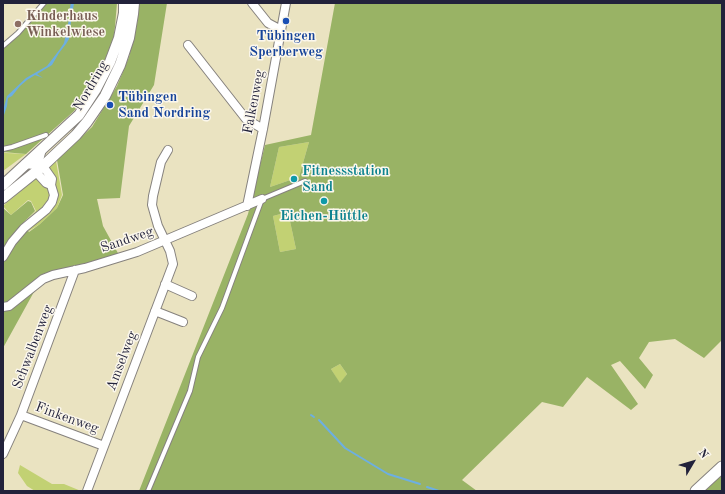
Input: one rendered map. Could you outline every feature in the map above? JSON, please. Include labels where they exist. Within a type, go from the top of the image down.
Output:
[{"type":"main road","points":[[696,491],[722,466]]},
{"type":"street","name":"Nordring","points":[[3,185],[78,115],[96,89],[110,62],[119,38],[124,13],[124,3]]},
{"type":"street","name":"Nordring","points":[[3,198],[76,135],[105,96],[120,65],[129,38],[134,3]]},
{"type":"street","points":[[252,3],[268,24],[281,30]]},
{"type":"street","name":"Falkenweg","points":[[247,206],[286,3]]},
{"type":"street","points":[[188,45],[246,119],[263,129]]},
{"type":"street","name":"Nordring","points":[[39,168],[42,149]]},
{"type":"street","name":"Amselweg","points":[[87,491],[173,264],[170,251],[158,226],[152,205],[160,162],[168,150]]},
{"type":"street","points":[[3,257],[12,242],[24,228],[46,210],[52,202],[54,195],[50,175],[39,168],[25,164]]},
{"type":"street","name":"Sandweg","points":[[3,307],[10,306],[43,280],[62,272],[75,270],[137,252],[262,199]]},
{"type":"street","name":"Schwalbenweg","points":[[3,454],[21,415],[75,270]]},
{"type":"street","points":[[165,284],[192,296]]},
{"type":"street","points":[[155,311],[183,322]]},
{"type":"street","name":"Finkenweg","points":[[21,415],[104,446]]},
{"type":"lane","points":[[3,46],[18,33],[44,3]]},
{"type":"lane","points":[[3,148],[12,147],[46,135]]},
{"type":"lane","points":[[148,491],[190,391],[198,357],[222,308],[262,199],[305,181]]},
{"type":"green space","points":[[44,3],[117,3],[114,38],[99,74],[74,111],[26,154],[3,152],[3,46]]},
{"type":"green space","points":[[139,3],[167,3],[154,85],[129,126],[120,198],[97,199],[103,226],[119,255],[54,272],[35,290],[3,348],[3,208],[11,215],[28,201],[31,202],[35,211],[23,223],[29,232],[57,208],[63,195],[57,160],[92,127],[117,86],[129,57],[137,24]]},
{"type":"green space","points":[[335,3],[722,3],[722,340],[704,358],[675,339],[649,342],[639,358],[653,375],[645,389],[620,361],[611,365],[638,404],[631,410],[587,377],[563,407],[542,402],[462,480],[477,491],[139,491],[248,214],[265,145],[311,135]],"holes":[[[309,142],[299,177],[270,187],[279,147]],[[288,212],[296,249],[280,252],[273,216]],[[340,364],[347,374],[340,383],[331,369]]]},
{"type":"green space","points":[[309,142],[299,177],[270,187],[279,147]]},
{"type":"green space","points":[[3,152],[6,153],[26,154],[3,171]]},
{"type":"green space","points":[[56,161],[62,195],[57,208],[40,224],[29,231],[24,223],[36,211],[31,201],[28,200],[11,215],[3,206]]},
{"type":"green space","points":[[288,212],[296,249],[280,252],[273,216]]},
{"type":"green space","points":[[340,364],[347,374],[340,384],[331,369]]},
{"type":"green space","points":[[20,465],[52,484],[64,484],[81,491],[35,491],[27,486],[18,473]]},
{"type":"green space","points":[[722,467],[722,491],[696,491]]},
{"type":"water","points":[[71,3],[74,3],[69,39],[52,65],[37,74],[43,78],[35,75],[27,80],[12,96],[8,98],[3,118],[3,111],[7,96],[26,78],[47,66],[64,43]]},
{"type":"waterway","points":[[319,420],[345,448],[388,474],[420,484]]},
{"type":"waterway","points":[[427,487],[439,491]]},
{"type":"place","name":"Tübingen Sperberweg","points":[[286,21]]},
{"type":"place","name":"Kinderhaus Winkelwiese","points":[[18,24]]},
{"type":"place","name":"Tübingen Sand Nordring","points":[[110,105]]},
{"type":"place","name":"Fitnessstation Sand","points":[[294,179]]},
{"type":"place","name":"Eichen-Hüttle","points":[[324,201]]}]
